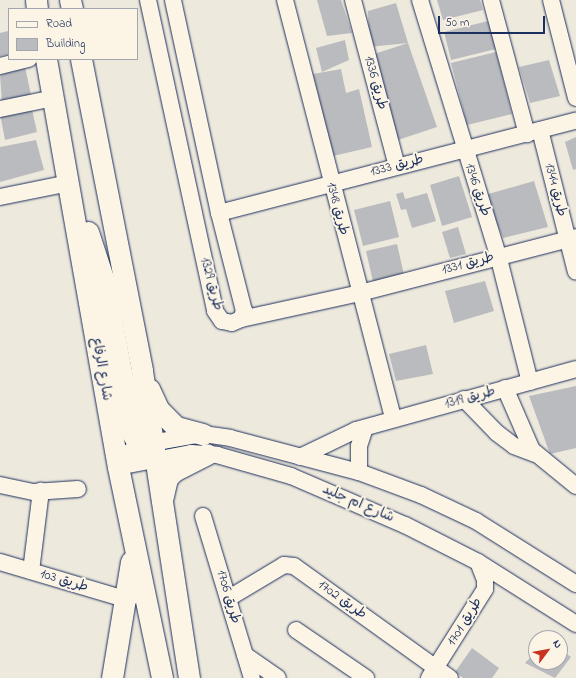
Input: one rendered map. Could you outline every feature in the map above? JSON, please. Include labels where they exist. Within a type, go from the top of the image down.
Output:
[{"type":"main road","name":"شارع الرفاع","points":[[46,60],[118,462],[162,678]]},
{"type":"main road","points":[[81,60],[142,371],[148,450],[162,519],[189,678]]},
{"type":"main road","points":[[70,189],[104,281],[133,434],[148,450]]},
{"type":"main road","points":[[142,371],[166,418],[176,427],[205,444],[168,478],[162,497],[162,519]]},
{"type":"main road","points":[[112,678],[128,600],[134,542]]},
{"type":"street","name":"طريق 1329","points":[[148,0],[215,311],[222,321],[241,319],[244,311],[218,213],[173,0]]},
{"type":"street","name":"طريق 1348","points":[[285,0],[330,183],[393,418]]},
{"type":"street","name":"طريق 1336","points":[[353,0],[397,166]]},
{"type":"street","name":"طريق 1346","points":[[420,0],[463,149],[498,255],[530,382]]},
{"type":"street","name":"طريق 1344","points":[[492,0],[534,132],[572,238],[576,272]]},
{"type":"street","points":[[551,0],[576,98]]},
{"type":"street","points":[[0,66],[25,60]]},
{"type":"street","points":[[0,109],[54,98]]},
{"type":"street","name":"طريق 1333","points":[[218,213],[463,149],[576,122]]},
{"type":"street","points":[[0,197],[70,189]]},
{"type":"street","name":"طريق 1331","points":[[241,319],[360,293],[498,255],[572,238]]},
{"type":"street","name":"طريق 1319","points":[[300,456],[327,441],[393,418],[576,369]]},
{"type":"street","points":[[505,388],[535,454]]},
{"type":"street","points":[[464,399],[503,438],[535,454],[576,486]]},
{"type":"street","points":[[359,472],[359,446],[365,428]]},
{"type":"street","name":"شارع ام جليد","points":[[205,444],[247,463],[335,494],[478,562],[576,624]]},
{"type":"street","name":"شارع ام جليد","points":[[118,462],[148,450],[205,444],[300,456],[359,472],[421,494],[476,521],[576,584]]},
{"type":"street","points":[[0,485],[41,491],[78,489]]},
{"type":"street","points":[[31,571],[41,491]]},
{"type":"street","name":"طريق 1706","points":[[203,516],[252,678]]},
{"type":"street","name":"طريق 103","points":[[0,562],[128,600]]},
{"type":"street","name":"طريق 1701","points":[[433,673],[485,589],[485,580],[478,562]]},
{"type":"street","name":"طريق 1702","points":[[229,598],[284,565],[294,566],[433,673],[450,678]]},
{"type":"street","points":[[296,630],[366,678]]},
{"type":"street","points":[[244,655],[278,678]]},
{"type":"building","points":[[317,0],[341,0],[352,33],[327,36]]},
{"type":"building","points":[[437,0],[480,0],[483,10],[443,20]]},
{"type":"building","points":[[396,3],[408,43],[369,47],[368,11]]},
{"type":"building","points":[[488,21],[496,49],[451,60],[444,32]]},
{"type":"building","points":[[8,31],[8,54],[0,56],[0,33]]},
{"type":"building","points":[[345,40],[349,60],[322,72],[316,48]]},
{"type":"building","points":[[408,43],[437,127],[398,140],[371,55]]},
{"type":"building","points":[[496,52],[512,114],[467,125],[451,63]]},
{"type":"building","points":[[549,60],[560,96],[530,103],[519,67]]},
{"type":"building","points":[[25,67],[31,95],[2,103],[0,75]]},
{"type":"building","points":[[341,69],[346,93],[359,89],[372,147],[333,156],[313,74]]},
{"type":"building","points":[[31,105],[37,132],[5,140],[0,114]]},
{"type":"building","points":[[576,137],[576,169],[573,170],[565,142]]},
{"type":"building","points":[[36,140],[44,170],[0,182],[0,147]]},
{"type":"building","points":[[459,176],[472,217],[442,226],[430,185]]},
{"type":"building","points":[[534,181],[548,227],[503,238],[485,195]]},
{"type":"building","points":[[403,192],[405,199],[427,193],[436,221],[412,228],[406,209],[401,210],[396,194]]},
{"type":"building","points":[[390,201],[399,237],[363,246],[354,210]]},
{"type":"building","points":[[458,227],[466,254],[450,258],[442,232]]},
{"type":"building","points":[[397,244],[405,279],[374,286],[366,251]]},
{"type":"building","points":[[485,281],[494,311],[454,323],[445,291]]},
{"type":"building","points":[[426,345],[433,374],[396,381],[389,354]]},
{"type":"building","points":[[576,386],[576,448],[550,454],[529,396]]},
{"type":"building","points":[[472,648],[499,668],[492,678],[463,678],[455,672]]},
{"type":"building","points":[[539,670],[561,670],[555,678]]}]
